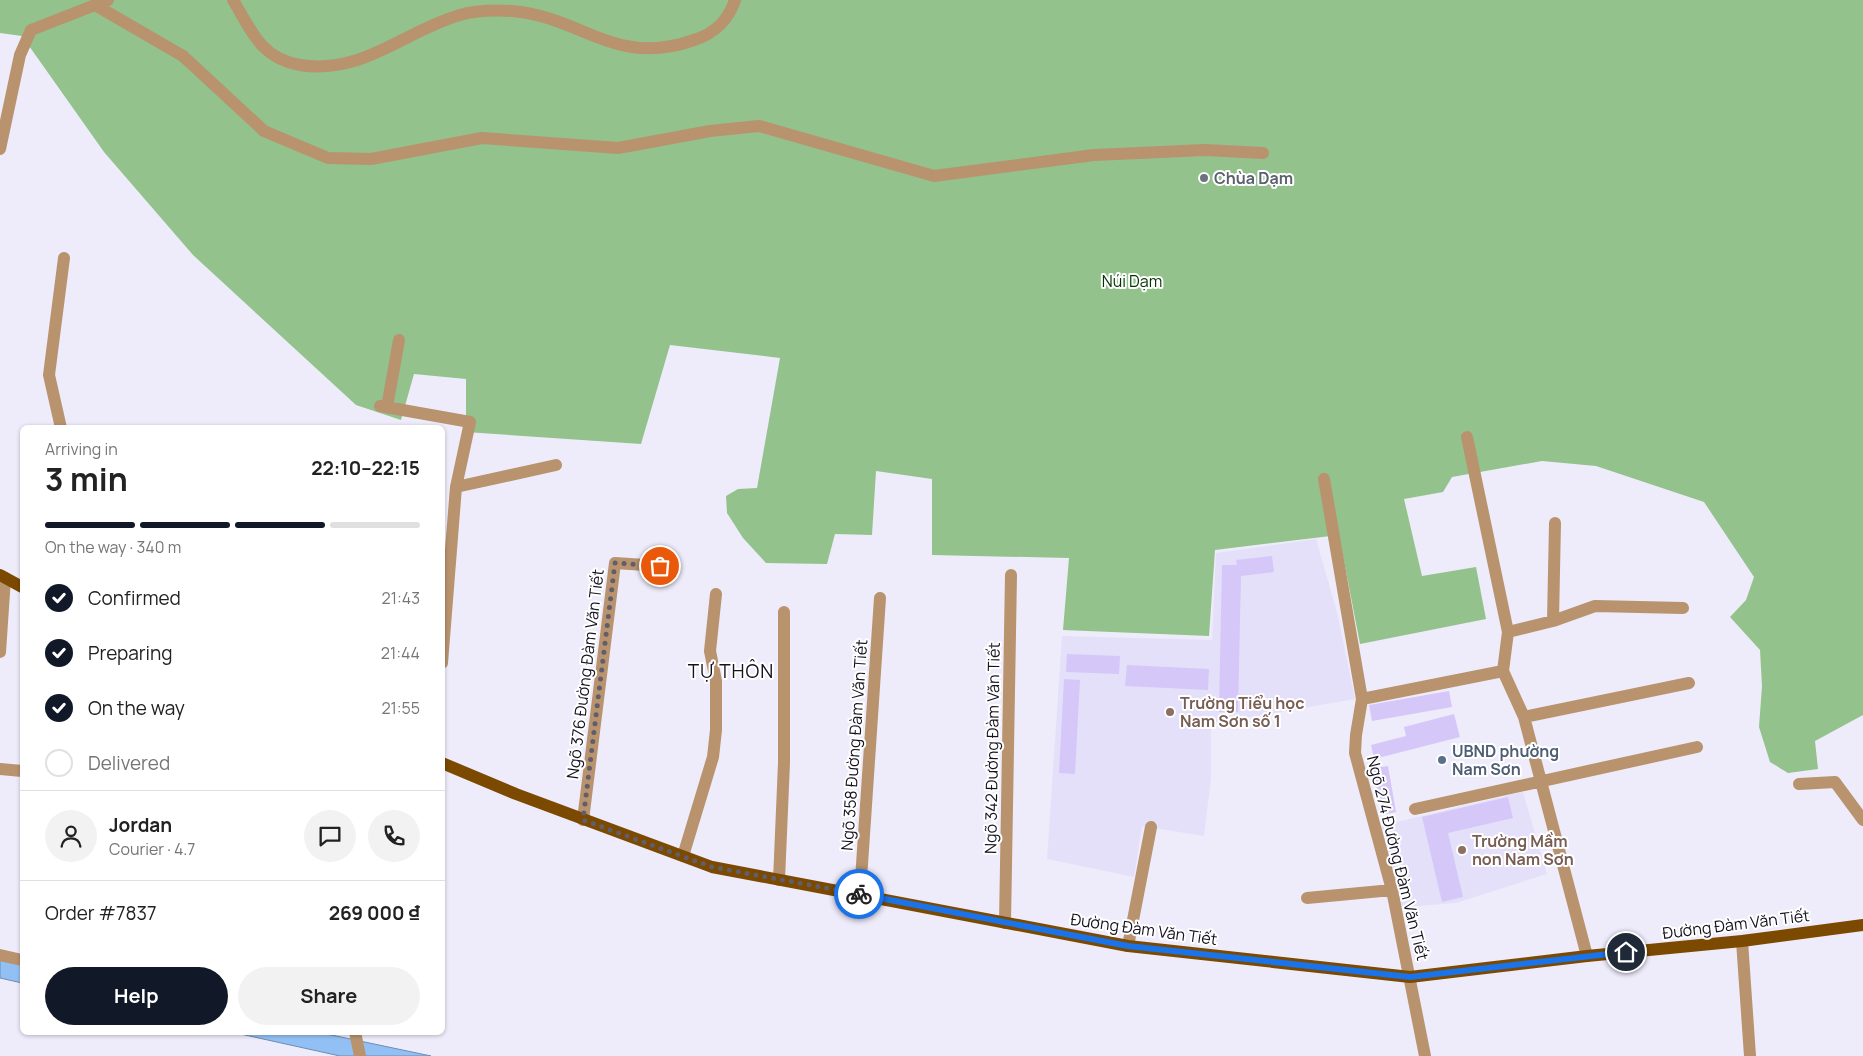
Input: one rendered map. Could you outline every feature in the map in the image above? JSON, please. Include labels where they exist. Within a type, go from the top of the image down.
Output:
[{"type":"main road","points":[[2,577],[20,586]]},
{"type":"main road","name":"Đường Đàm Văn Tiết","points":[[445,765],[583,820],[712,867],[1128,946],[1410,977],[1588,956],[1742,942],[1863,925]]},
{"type":"street","points":[[0,150],[20,55],[31,30],[108,0]]},
{"type":"street","points":[[234,0],[267,52],[282,61],[326,66],[351,63],[460,15],[493,10],[541,16],[616,45],[659,49],[680,45],[703,37],[730,16],[735,0]]},
{"type":"street","points":[[95,5],[183,56],[264,131],[328,158],[371,159],[482,138],[618,148],[710,131],[760,126],[934,176],[1094,155],[1205,150],[1263,153]]},
{"type":"street","points":[[60,425],[49,375],[64,258]]},
{"type":"street","points":[[399,340],[383,406],[470,422],[456,487],[445,625]]},
{"type":"street","points":[[1467,437],[1508,632],[1504,671],[1524,717],[1588,956]]},
{"type":"street","points":[[456,487],[556,465]]},
{"type":"street","name":"Ngõ 274 Đường Đàm Văn Tiết","points":[[1324,479],[1362,698],[1355,753],[1392,890],[1425,1056]]},
{"type":"street","points":[[1553,621],[1555,523]]},
{"type":"street","name":"Ngõ 376 Đường Đàm Văn Tiết","points":[[583,820],[615,563],[675,567]]},
{"type":"street","name":"Ngõ 342 Đường Đàm Văn Tiết","points":[[1005,923],[1011,575]]},
{"type":"street","points":[[0,652],[2,577]]},
{"type":"street","points":[[682,856],[713,757],[716,682],[710,651],[716,594]]},
{"type":"street","name":"Ngõ 358 Đường Đàm Văn Tiết","points":[[860,894],[880,598]]},
{"type":"street","points":[[1508,632],[1553,621],[1596,606],[1683,608]]},
{"type":"street","points":[[779,880],[784,763],[784,612]]},
{"type":"street","points":[[1362,698],[1504,671]]},
{"type":"street","points":[[1524,717],[1689,684]]},
{"type":"street","points":[[1415,809],[1697,747]]},
{"type":"street","points":[[0,769],[20,771]]},
{"type":"street","points":[[1799,784],[1835,782],[1863,820]]},
{"type":"street","points":[[1128,946],[1151,827]]},
{"type":"street","points":[[1307,898],[1392,890]]},
{"type":"street","points":[[1742,942],[1750,1056]]},
{"type":"street","points":[[0,955],[20,960]]},
{"type":"street","points":[[354,1035],[360,1056]]},
{"type":"shaded area","name":"Trường Tiểu học Nam Sơn số 1","points":[[1316,539],[1337,612],[1355,699],[1211,724],[1211,779],[1204,836],[1142,826],[1134,877],[1047,859],[1062,636],[1212,640],[1216,553]]},
{"type":"shaded area","name":"Trường Mầm non Nam Sơn","points":[[1523,792],[1547,874],[1456,903],[1393,908],[1380,826]]},
{"type":"green space","name":"Núi Dạm","points":[[0,0],[1863,0],[1863,715],[1815,741],[1818,769],[1788,773],[1770,762],[1759,727],[1762,686],[1760,650],[1730,617],[1746,600],[1754,577],[1704,502],[1596,466],[1542,461],[1452,477],[1443,492],[1404,499],[1422,576],[1476,567],[1486,619],[1360,644],[1339,535],[1215,550],[1209,636],[1063,630],[1069,558],[932,555],[932,479],[876,471],[872,535],[835,534],[827,564],[766,563],[743,538],[727,513],[726,496],[738,489],[757,488],[780,358],[670,345],[641,444],[466,432],[466,379],[414,374],[401,420],[356,405],[193,255],[104,152],[22,36],[0,33]]},
{"type":"water","points":[[0,960],[20,965],[20,983],[0,978]]},
{"type":"water","points":[[245,1035],[331,1035],[431,1056],[340,1056]]},
{"type":"building","points":[[1272,556],[1274,572],[1241,576],[1238,712],[1219,712],[1222,565],[1237,565],[1236,560]]},
{"type":"building","points":[[1067,654],[1120,656],[1119,674],[1066,672]]},
{"type":"building","points":[[1127,665],[1209,669],[1208,690],[1125,686]]},
{"type":"building","points":[[1064,679],[1080,680],[1075,774],[1059,773]]},
{"type":"building","points":[[1449,691],[1452,707],[1372,721],[1369,705]]},
{"type":"building","points":[[1454,714],[1460,737],[1374,759],[1371,745],[1406,736],[1404,727]]},
{"type":"building","points":[[1388,766],[1396,812],[1381,815],[1373,768]]},
{"type":"building","points":[[1508,797],[1513,818],[1448,833],[1463,897],[1442,902],[1422,817]]},
{"type":"way so far","points":[[660,566],[615,563],[583,820],[712,867],[859,894]]},
{"type":"place","name":"Chùa Dạm","points":[[1204,178]]},
{"type":"place","name":"Trường Tiểu học Nam Sơn số 1","points":[[1170,712]]},
{"type":"place","name":"UBND phường Nam Sơn","points":[[1442,760]]},
{"type":"place","name":"Trường Mầm non Nam Sơn","points":[[1462,850]]},
{"type":"district","name":"TỰ THÔN","points":[[731,671]]},
{"type":"route","points":[[859,894],[1128,946],[1410,977],[1626,952]]}]
